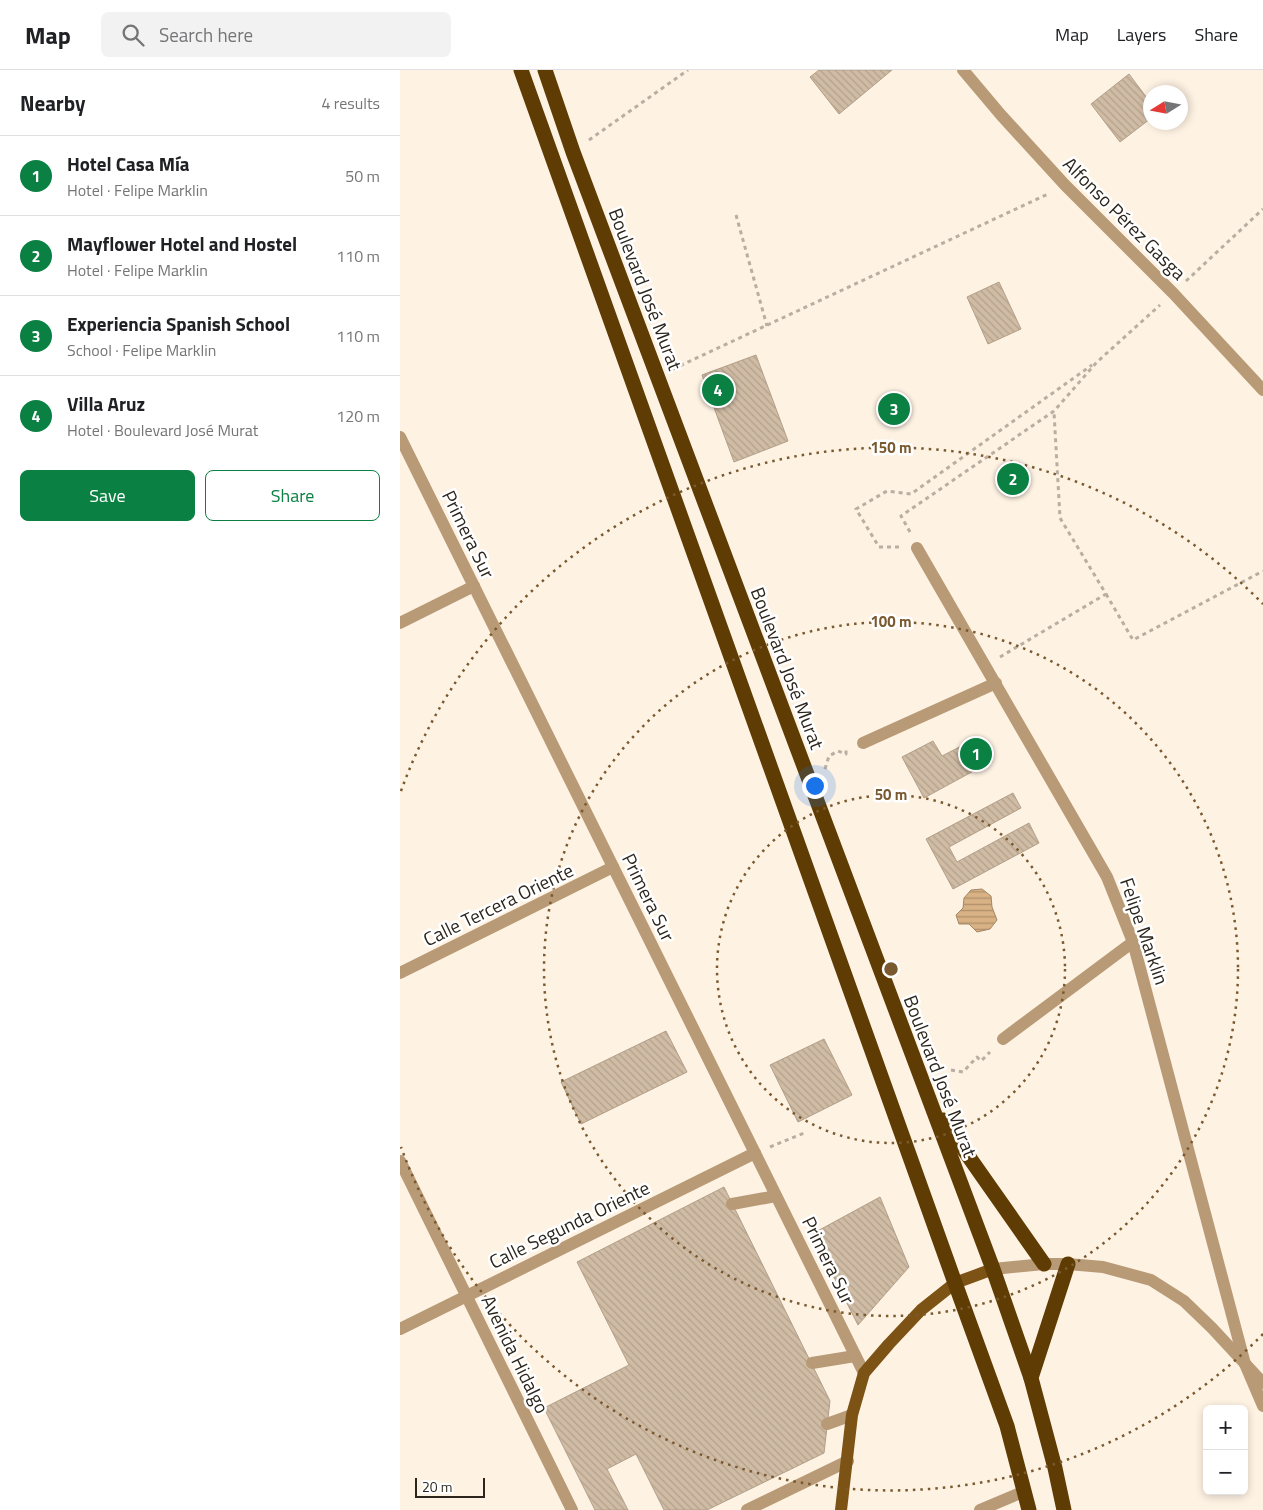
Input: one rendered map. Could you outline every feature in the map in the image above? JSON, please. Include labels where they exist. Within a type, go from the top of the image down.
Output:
[{"type":"highway","points":[[521,70],[1007,1426],[1029,1510]]},
{"type":"highway","name":"Boulevard José Murat","points":[[545,70],[572,152],[993,1269],[1031,1378],[1064,1510]]},
{"type":"highway","points":[[930,1103],[1044,1264]]},
{"type":"highway","points":[[1031,1378],[1068,1264]]},
{"type":"main road","points":[[841,1510],[852,1415],[864,1373],[921,1310],[955,1283],[993,1269]]},
{"type":"street","name":"Alfonso Pérez Gasga","points":[[963,70],[1001,115],[1066,185],[1173,293],[1263,390]]},
{"type":"street","name":"Primera Sur","points":[[400,437],[864,1373]]},
{"type":"street","name":"Felipe Marklin","points":[[915,542],[1107,877],[1133,942],[1245,1364]]},
{"type":"street","points":[[400,623],[474,586]]},
{"type":"street","points":[[863,743],[996,683]]},
{"type":"street","name":"Calle Tercera Oriente","points":[[400,973],[613,868]]},
{"type":"street","points":[[1003,1039],[1133,942]]},
{"type":"street","name":"Calle Segunda Oriente","points":[[400,1329],[755,1154]]},
{"type":"street","name":"Avenida Hidalgo","points":[[400,1161],[572,1510]]},
{"type":"street","points":[[732,1204],[776,1196]]},
{"type":"street","points":[[993,1269],[1044,1264],[1068,1264],[1103,1267],[1151,1280],[1184,1301],[1263,1383]]},
{"type":"street","points":[[812,1363],[855,1356]]},
{"type":"street","points":[[1245,1364],[1263,1406]]},
{"type":"street","points":[[827,1424],[852,1415]]},
{"type":"street","points":[[748,1510],[848,1461]]},
{"type":"street","points":[[980,1510],[1025,1491]]},
{"type":"path","points":[[572,152],[688,70]]},
{"type":"path","points":[[657,377],[1066,185]]},
{"type":"path","points":[[1097,362],[911,494],[887,491],[856,509],[879,547],[915,542],[901,516],[1054,411],[1097,362],[1263,209]]},
{"type":"path","points":[[736,215],[767,326]]},
{"type":"path","points":[[1054,411],[1060,518],[1134,640],[1263,571]]},
{"type":"path","points":[[985,666],[1106,594]]},
{"type":"path","points":[[811,786],[829,778],[825,768],[829,756],[838,752],[846,754],[846,742],[852,740],[863,743]]},
{"type":"path","points":[[951,1070],[964,1072],[977,1057],[981,1061],[1003,1039]]},
{"type":"path","points":[[755,1154],[804,1133]]},
{"type":"shaded area","points":[[982,889],[991,896],[992,907],[997,920],[990,929],[977,932],[969,924],[959,924],[956,915],[963,908],[964,898],[971,890]]},
{"type":"building","points":[[819,70],[892,70],[839,114],[810,77]]},
{"type":"building","points":[[1129,74],[1143,93],[1143,124],[1120,142],[1091,104]]},
{"type":"building","points":[[999,282],[1021,329],[988,344],[967,297]]},
{"type":"building","points":[[756,355],[788,441],[734,462],[702,375]]},
{"type":"building","points":[[977,738],[990,762],[924,798],[902,757],[933,741],[942,756]]},
{"type":"building","points":[[1013,793],[1021,808],[949,847],[957,862],[1029,823],[1039,843],[953,889],[926,839]]},
{"type":"building","points":[[666,1031],[687,1072],[581,1124],[561,1082]]},
{"type":"building","points":[[824,1039],[852,1095],[798,1122],[770,1065]]},
{"type":"building","points":[[724,1187],[830,1401],[824,1453],[707,1510],[664,1510],[636,1454],[607,1469],[628,1510],[595,1510],[544,1408],[629,1365],[577,1262]]},
{"type":"building","points":[[880,1197],[909,1267],[858,1325],[812,1234]]},
{"type":"place","name":"Villa Aruz","points":[[718,390]]},
{"type":"place","name":"Experiencia Spanish School","points":[[894,409]]},
{"type":"place","name":"Mayflower Hotel and Hostel","points":[[1013,479]]},
{"type":"place","name":"Hotel Casa Mía","points":[[976,754]]}]
